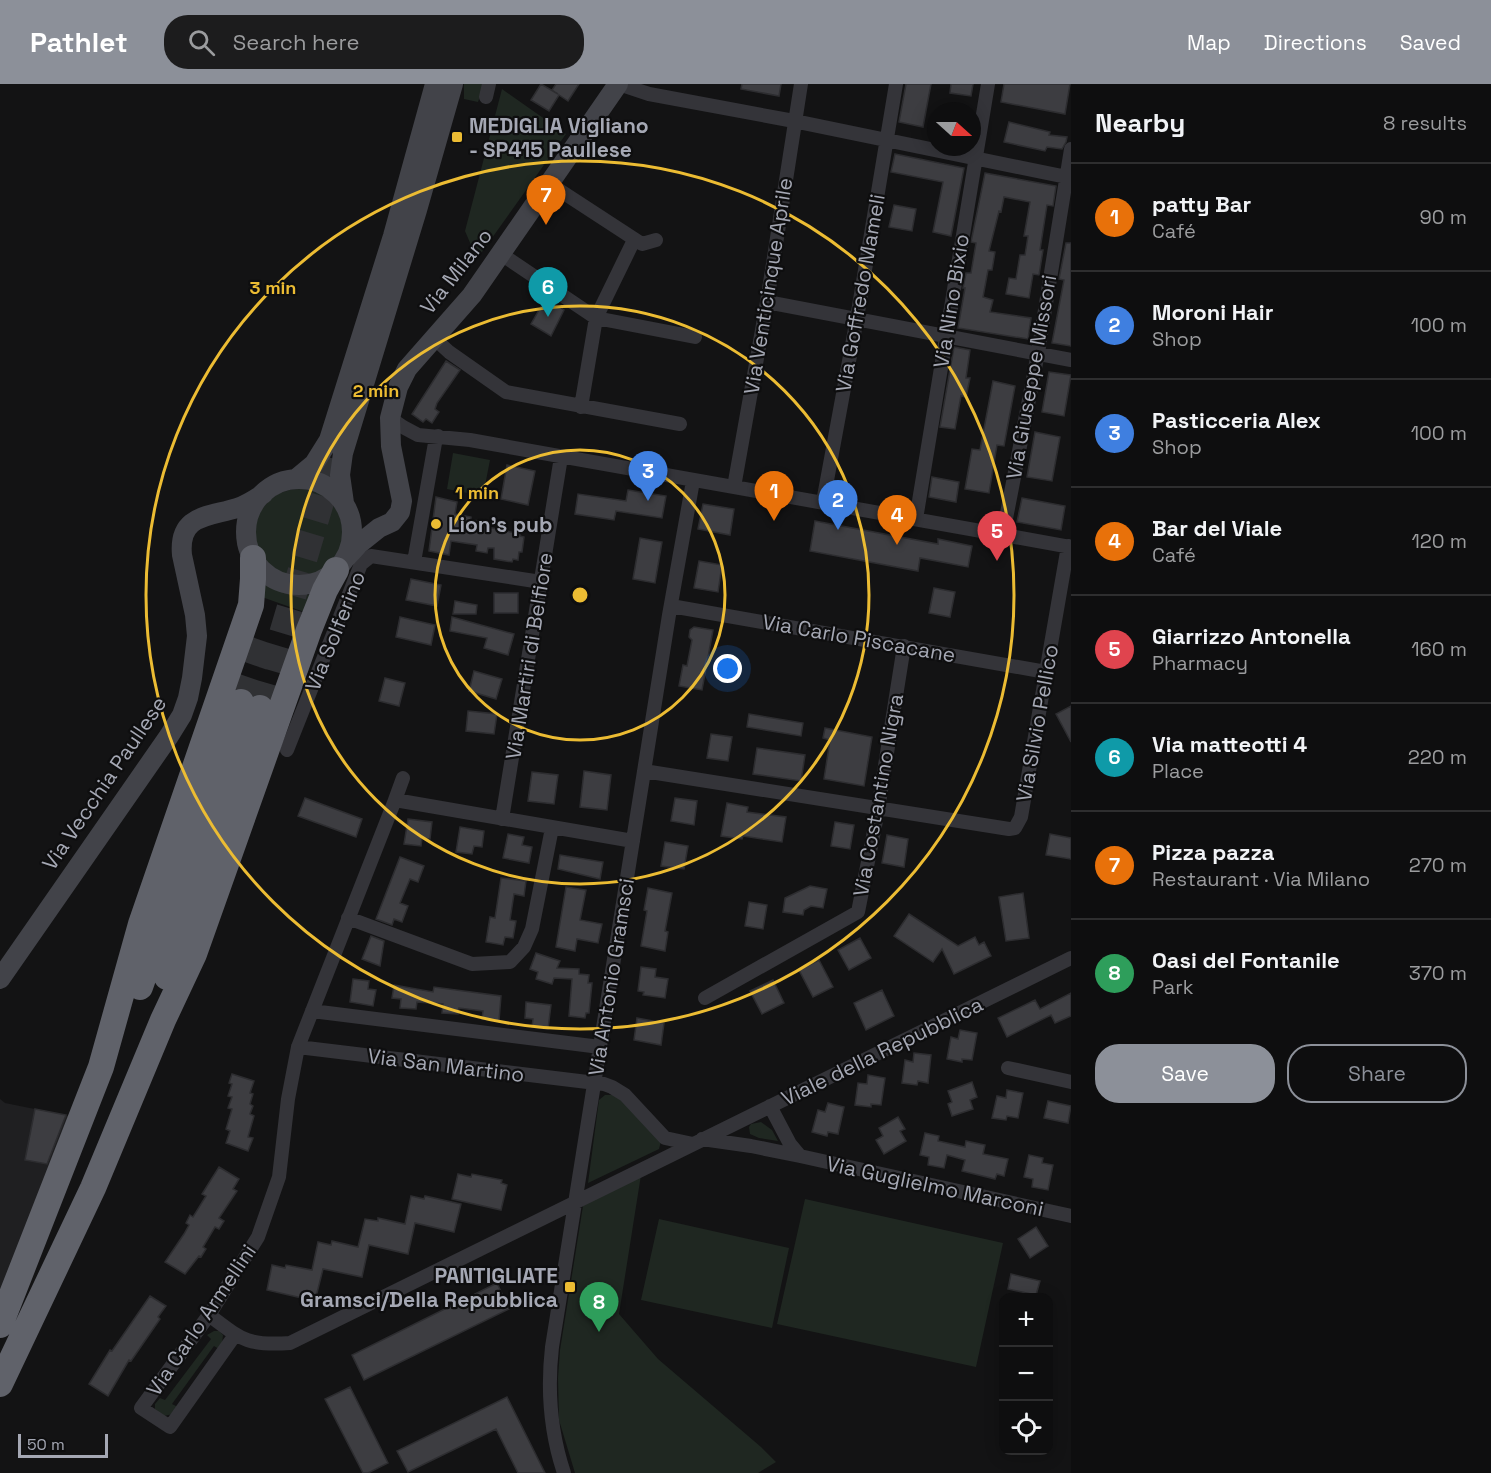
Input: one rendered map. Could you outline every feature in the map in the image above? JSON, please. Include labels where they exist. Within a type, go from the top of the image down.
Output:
[{"type":"highway","points":[[0,1324],[101,1067],[141,924],[251,605],[250,548]]},
{"type":"highway","points":[[0,1384],[93,1188],[163,1020],[201,936],[309,630],[325,590],[341,565]]},
{"type":"highway","points":[[0,1337],[57,1209],[250,705],[167,978],[129,1082],[42,1298]]},
{"type":"street","points":[[296,479],[314,464],[329,440],[393,236],[435,84]]},
{"type":"street","points":[[220,513],[235,522],[267,575],[290,585],[315,583],[327,578],[341,565],[352,536],[352,522],[345,506],[340,475],[343,453],[453,84]]},
{"type":"street","points":[[618,84],[649,94],[795,121],[1069,178]]},
{"type":"street","name":"Via Milano","points":[[341,565],[359,544],[379,528],[392,522],[402,506],[391,446],[390,418],[398,387],[407,369],[465,304],[618,84]]},
{"type":"street","name":"Via Venticinque Aprile","points":[[734,487],[767,302],[801,84]]},
{"type":"street","name":"Via Goffredo Mameli","points":[[823,502],[857,318],[896,84]]},
{"type":"street","name":"Via Nino Bixio","points":[[916,519],[988,84]]},
{"type":"street","name":"Via Giuseppe Missori","points":[[1003,534],[1069,178],[1071,149]]},
{"type":"street","points":[[550,184],[634,240],[642,244],[656,240]]},
{"type":"street","points":[[581,406],[596,318],[634,240]]},
{"type":"street","points":[[501,254],[596,318],[695,337]]},
{"type":"street","points":[[767,302],[1071,360]]},
{"type":"street","points":[[434,338],[449,352],[506,392],[680,424]]},
{"type":"street","points":[[390,418],[418,435]]},
{"type":"street","points":[[391,446],[418,435],[438,436],[1069,546]]},
{"type":"street","points":[[414,562],[438,436]]},
{"type":"street","name":"Via Martiri di Belfiore","points":[[502,819],[561,457]]},
{"type":"street","points":[[250,548],[246,528],[250,514],[262,494],[280,483],[296,479],[323,484],[334,492],[363,523],[379,528]]},
{"type":"street","name":"Via Antonio Gramsci","points":[[564,1473],[550,1417],[549,1381],[554,1330],[693,481]]},
{"type":"street","name":"Via Vecchia Paullese","points":[[0,980],[182,715],[191,688],[197,630],[182,555],[182,541],[188,528],[194,521],[205,515],[239,508],[262,494]]},
{"type":"street","name":"Via Silvio Pellico","points":[[878,809],[1015,828],[1021,817],[1069,546]]},
{"type":"street","name":"Via Solferino","points":[[287,750],[360,564],[371,556],[541,582]]},
{"type":"street","name":"Via Carlo Piscacane","points":[[671,606],[1046,672]]},
{"type":"street","name":"Via Costantino Nigra","points":[[705,998],[858,912],[878,809],[903,646]]},
{"type":"street","points":[[644,771],[878,809]]},
{"type":"street","name":"Via Carlo Armellini","points":[[235,1335],[170,1427],[141,1408],[209,1315],[258,1237],[279,1177],[288,1100],[298,1047],[403,778]]},
{"type":"street","points":[[395,800],[633,841]]},
{"type":"street","points":[[348,918],[472,964],[510,962],[524,947],[532,929],[552,828]]},
{"type":"street","name":"Viale della Repubblica","points":[[209,1315],[240,1339],[264,1345],[290,1343],[1071,958]]},
{"type":"street","name":"Via San Martino","points":[[312,1011],[600,1047]]},
{"type":"street","name":"Via San Martino","points":[[298,1047],[594,1083]]},
{"type":"street","points":[[1008,1068],[1071,1082]]},
{"type":"street","points":[[594,1083],[620,1090],[664,1137],[666,1144],[663,1158]]},
{"type":"street","points":[[770,1106],[790,1144],[800,1156]]},
{"type":"street","points":[[743,1119],[740,1132],[750,1146]]},
{"type":"street","points":[[664,1137],[698,1141]]},
{"type":"street","name":"Via Guglielmo Marconi","points":[[698,1141],[750,1146],[800,1156],[1071,1216]]},
{"type":"shaded area","points":[[464,84],[484,84],[478,102],[464,99]]},
{"type":"shaded area","points":[[502,89],[566,134],[477,259],[465,231]]},
{"type":"shaded area","points":[[453,453],[490,460],[483,496],[447,489]]},
{"type":"shaded area","points":[[299,489],[316,493],[330,502],[339,516],[343,533],[339,550],[330,564],[316,573],[299,577],[282,573],[268,564],[259,550],[255,533],[259,516],[268,502],[282,493]]},
{"type":"shaded area","points":[[261,581],[286,593],[313,594],[307,613],[259,596]]},
{"type":"shaded area","points":[[605,1095],[617,1095],[661,1141],[659,1149],[588,1183],[599,1100]]},
{"type":"shaded area","points":[[0,1099],[5,1103],[79,1118],[0,1307]]},
{"type":"shaded area","points":[[761,1122],[772,1130],[778,1141],[750,1134],[751,1124]]},
{"type":"shaded area","points":[[641,1175],[619,1314],[658,1359],[776,1462],[758,1473],[575,1473],[559,1420],[558,1378],[560,1350],[583,1206]]},
{"type":"shaded area","points":[[805,1199],[1003,1243],[976,1367],[777,1324]]},
{"type":"shaded area","points":[[659,1219],[789,1248],[772,1328],[641,1300]]},
{"type":"shaded area","points":[[219,1331],[223,1335],[222,1344],[219,1349],[214,1346],[172,1404],[178,1407],[173,1414],[164,1416],[155,1409],[155,1404],[160,1398],[165,1400],[211,1339],[207,1335]]},
{"type":"building","points":[[541,84],[558,94],[552,90],[556,84],[579,84],[568,101],[559,95],[549,111],[531,100]]},
{"type":"building","points":[[742,84],[781,84],[779,96],[741,89]]},
{"type":"building","points":[[906,84],[931,84],[923,127],[899,122]]},
{"type":"building","points":[[951,84],[973,84],[971,96],[950,93]]},
{"type":"building","points":[[1004,84],[1070,84],[1065,114],[1001,102]]},
{"type":"building","points":[[1009,122],[1050,132],[1049,135],[1067,137],[1066,142],[1062,149],[1047,147],[1045,151],[1004,142]]},
{"type":"building","points":[[895,154],[964,168],[951,236],[933,232],[943,182],[891,172]]},
{"type":"building","points":[[985,173],[1056,186],[1053,206],[1047,205],[1040,250],[1043,250],[1039,275],[1033,274],[1029,298],[1006,294],[1009,278],[1016,279],[1020,255],[1025,255],[1028,236],[1024,236],[1030,202],[1004,197],[989,251],[995,252],[992,270],[988,270],[983,297],[993,300],[990,312],[1031,318],[1028,339],[958,328],[966,273],[971,273],[976,243],[971,242]]},
{"type":"building","points":[[894,205],[916,209],[912,231],[889,227]]},
{"type":"building","points":[[1066,243],[1071,243],[1071,346],[1052,343],[1064,280],[1059,279]]},
{"type":"building","points":[[546,298],[564,310],[551,336],[531,324]]},
{"type":"building","points":[[954,347],[970,350],[966,378],[970,378],[966,397],[961,396],[955,429],[940,427]]},
{"type":"building","points":[[446,361],[460,370],[437,403],[435,409],[439,412],[432,423],[426,419],[423,422],[412,414]]},
{"type":"building","points":[[1049,372],[1071,375],[1064,416],[1042,412]]},
{"type":"building","points":[[993,381],[1015,386],[1004,446],[997,445],[989,493],[965,489],[972,449],[980,450]]},
{"type":"building","points":[[1035,432],[1060,437],[1052,481],[1027,477]]},
{"type":"building","points":[[507,465],[535,471],[528,505],[501,499]]},
{"type":"building","points":[[932,477],[959,482],[956,502],[929,497]]},
{"type":"building","points":[[628,490],[666,496],[662,518],[616,511],[614,520],[575,514],[578,494],[626,501]]},
{"type":"building","points":[[436,497],[457,502],[455,514],[471,517],[471,520],[479,521],[478,525],[520,534],[524,537],[522,552],[519,552],[518,560],[513,559],[512,562],[494,559],[494,548],[488,548],[487,553],[476,551],[477,545],[451,541],[449,555],[429,551]]},
{"type":"building","points":[[1022,498],[1065,506],[1061,530],[1017,522]]},
{"type":"building","points":[[703,504],[734,509],[730,535],[698,529]]},
{"type":"building","points":[[815,521],[938,544],[938,539],[972,546],[968,567],[920,558],[918,571],[810,551]]},
{"type":"building","points":[[640,538],[662,542],[655,583],[633,579]]},
{"type":"building","points":[[699,561],[722,565],[718,592],[694,588]]},
{"type":"building","points":[[411,579],[441,585],[437,606],[406,600]]},
{"type":"building","points":[[934,588],[955,592],[950,617],[929,613]]},
{"type":"building","points":[[494,593],[518,593],[518,613],[494,613]]},
{"type":"building","points":[[455,601],[477,605],[476,614],[453,614]]},
{"type":"building","points":[[400,617],[435,625],[431,645],[396,637]]},
{"type":"building","points":[[452,617],[514,634],[508,655],[484,648],[487,638],[450,631]]},
{"type":"building","points":[[694,627],[713,630],[702,690],[679,686],[683,665],[687,666],[692,640],[689,637],[690,630]]},
{"type":"building","points":[[474,671],[502,679],[496,699],[469,691]]},
{"type":"building","points":[[385,678],[405,683],[399,706],[379,701]]},
{"type":"building","points":[[1071,706],[1071,742],[1056,714]]},
{"type":"building","points":[[468,711],[497,714],[494,734],[466,731]]},
{"type":"building","points":[[749,714],[803,723],[801,736],[747,727]]},
{"type":"building","points":[[825,728],[872,737],[864,786],[824,779],[830,740],[823,738]]},
{"type":"building","points":[[711,734],[732,737],[728,761],[707,758]]},
{"type":"building","points":[[757,748],[805,755],[801,781],[753,774]]},
{"type":"building","points":[[584,771],[611,775],[607,810],[580,807]]},
{"type":"building","points":[[532,772],[558,775],[554,804],[528,801]]},
{"type":"building","points":[[305,798],[362,819],[356,837],[298,816]]},
{"type":"building","points":[[675,798],[697,801],[694,825],[671,821]]},
{"type":"building","points":[[727,803],[748,807],[747,812],[786,817],[782,842],[743,836],[742,839],[721,836]]},
{"type":"building","points":[[408,819],[432,822],[430,839],[422,838],[421,846],[404,844]]},
{"type":"building","points":[[835,822],[854,825],[850,849],[831,846]]},
{"type":"building","points":[[460,827],[484,831],[482,847],[474,846],[472,854],[456,852]]},
{"type":"building","points":[[508,834],[524,837],[522,845],[532,847],[529,863],[503,858]]},
{"type":"building","points":[[1050,834],[1071,838],[1071,859],[1046,855]]},
{"type":"building","points":[[887,835],[908,839],[904,867],[882,863]]},
{"type":"building","points":[[665,842],[688,846],[684,869],[661,866]]},
{"type":"building","points":[[560,855],[603,862],[600,879],[558,869]]},
{"type":"building","points":[[400,857],[424,866],[418,882],[410,879],[400,903],[408,906],[402,922],[394,919],[392,925],[376,919]]},
{"type":"building","points":[[501,878],[526,881],[524,896],[514,894],[510,920],[516,921],[513,938],[505,937],[503,945],[486,942],[490,917],[495,918]]},
{"type":"building","points":[[810,886],[827,889],[823,908],[811,906],[804,910],[803,915],[783,912],[785,898]]},
{"type":"building","points":[[566,887],[586,890],[580,920],[602,924],[598,943],[577,939],[575,951],[556,947]]},
{"type":"building","points":[[648,888],[672,893],[665,931],[668,932],[665,951],[641,946]]},
{"type":"building","points":[[1023,893],[1029,938],[1006,941],[999,897]]},
{"type":"building","points":[[749,902],[767,905],[763,929],[745,926]]},
{"type":"building","points":[[909,914],[958,946],[975,937],[979,945],[984,942],[991,956],[954,974],[942,949],[933,962],[894,936]]},
{"type":"building","points":[[371,936],[384,941],[380,966],[362,959]]},
{"type":"building","points":[[860,938],[871,958],[849,970],[838,950]]},
{"type":"building","points":[[536,953],[560,961],[557,968],[579,969],[579,974],[589,975],[588,983],[592,983],[589,1013],[586,1013],[585,1018],[569,1016],[572,979],[554,978],[552,984],[536,979],[538,972],[530,969]]},
{"type":"building","points":[[819,960],[833,987],[813,997],[799,970]]},
{"type":"building","points":[[641,967],[656,969],[655,977],[668,979],[665,998],[643,995],[644,992],[638,991]]},
{"type":"building","points":[[353,979],[369,981],[368,989],[376,990],[373,1006],[350,1002]]},
{"type":"building","points":[[773,980],[784,1003],[762,1014],[750,991]]},
{"type":"building","points":[[394,985],[433,992],[434,987],[501,996],[499,1021],[482,1019],[483,1011],[459,1008],[458,1014],[442,1013],[443,1004],[417,1002],[416,1009],[400,1008],[401,999],[392,998]]},
{"type":"building","points":[[882,990],[894,1016],[866,1030],[854,1003]]},
{"type":"building","points":[[1071,993],[1071,1016],[1055,1023],[1051,1015],[1007,1037],[998,1018],[1035,1000],[1040,1009]]},
{"type":"building","points":[[526,1002],[551,1005],[548,1029],[532,1027],[533,1019],[525,1018]]},
{"type":"building","points":[[637,1018],[664,1023],[661,1045],[634,1040]]},
{"type":"building","points":[[960,1030],[977,1033],[972,1060],[962,1059],[962,1062],[947,1059],[951,1037],[958,1039]]},
{"type":"building","points":[[914,1053],[931,1055],[928,1083],[918,1081],[917,1085],[902,1083],[905,1060],[913,1062]]},
{"type":"building","points":[[232,1074],[254,1081],[250,1093],[253,1094],[250,1104],[253,1106],[250,1114],[254,1116],[248,1137],[253,1138],[248,1151],[226,1143],[230,1131],[226,1129],[232,1109],[228,1108],[232,1097],[228,1096]]},
{"type":"building","points":[[868,1075],[885,1078],[881,1105],[871,1104],[871,1107],[855,1105],[858,1083],[867,1084]]},
{"type":"building","points":[[972,1082],[977,1097],[970,1100],[973,1109],[952,1116],[948,1104],[952,1102],[948,1091]]},
{"type":"building","points":[[1007,1090],[1023,1093],[1018,1118],[1007,1116],[1006,1120],[992,1118],[997,1096],[1006,1098]]},
{"type":"building","points":[[1048,1101],[1071,1106],[1068,1123],[1044,1118]]},
{"type":"building","points":[[828,1103],[844,1107],[838,1134],[828,1132],[827,1136],[812,1132],[818,1110],[825,1112]]},
{"type":"building","points":[[35,1109],[66,1115],[47,1164],[25,1160]]},
{"type":"building","points":[[898,1117],[905,1129],[900,1131],[906,1141],[884,1154],[876,1140],[883,1136],[879,1128]]},
{"type":"building","points":[[925,1133],[939,1136],[938,1141],[965,1147],[966,1141],[985,1145],[983,1154],[1008,1159],[1004,1176],[997,1174],[995,1179],[962,1171],[965,1160],[947,1155],[944,1168],[928,1165],[929,1157],[920,1155]]},
{"type":"building","points":[[1029,1155],[1043,1158],[1042,1163],[1053,1165],[1048,1190],[1032,1187],[1033,1179],[1024,1177]]},
{"type":"building","points":[[219,1167],[239,1179],[233,1189],[237,1191],[219,1218],[224,1221],[219,1229],[215,1227],[203,1247],[206,1249],[201,1257],[199,1256],[185,1274],[165,1262],[189,1225],[186,1223],[190,1215],[193,1217],[206,1196],[202,1194]]},
{"type":"building","points":[[458,1174],[471,1177],[472,1174],[502,1180],[501,1183],[507,1185],[501,1210],[452,1199]]},
{"type":"building","points":[[411,1196],[424,1199],[425,1196],[461,1204],[454,1232],[415,1223],[408,1254],[369,1245],[362,1277],[323,1269],[315,1301],[267,1290],[272,1265],[312,1270],[318,1242],[331,1245],[332,1241],[358,1247],[365,1219],[378,1221],[378,1218],[405,1224]]},
{"type":"building","points":[[1036,1227],[1048,1246],[1030,1258],[1018,1239]]},
{"type":"building","points":[[1011,1274],[1040,1281],[1037,1293],[1008,1289]]},
{"type":"building","points":[[497,1283],[509,1309],[364,1380],[352,1355]]},
{"type":"building","points":[[150,1296],[166,1306],[158,1317],[160,1319],[131,1361],[129,1360],[108,1396],[89,1384],[110,1350],[112,1351]]},
{"type":"building","points":[[350,1387],[388,1463],[368,1473],[363,1473],[325,1399]]},
{"type":"building","points":[[507,1397],[545,1473],[518,1473],[496,1429],[408,1472],[397,1451]]},
{"type":"tunnel","points":[[260,708],[341,435]]},
{"type":"tunnel","points":[[241,702],[265,634]]},
{"type":"place","name":"MEDIGLIA Vigliano - SP415 Paullese","points":[[457,137]]},
{"type":"place","name":"Pizza pazza","points":[[546,225]]},
{"type":"place","name":"Via matteotti 4","points":[[548,317]]},
{"type":"place","name":"Pasticceria Alex","points":[[648,501]]},
{"type":"place","name":"patty Bar","points":[[774,521]]},
{"type":"place","name":"Lion's pub","points":[[436,524]]},
{"type":"place","name":"Moroni Hair","points":[[838,530]]},
{"type":"place","name":"Bar del Viale","points":[[897,545]]},
{"type":"place","name":"Giarrizzo Antonella","points":[[997,561]]},
{"type":"place","name":"PANTIGLIATE Gramsci/Della Repubblica","points":[[570,1287]]},
{"type":"place","name":"Oasi del Fontanile","points":[[599,1332]]}]
